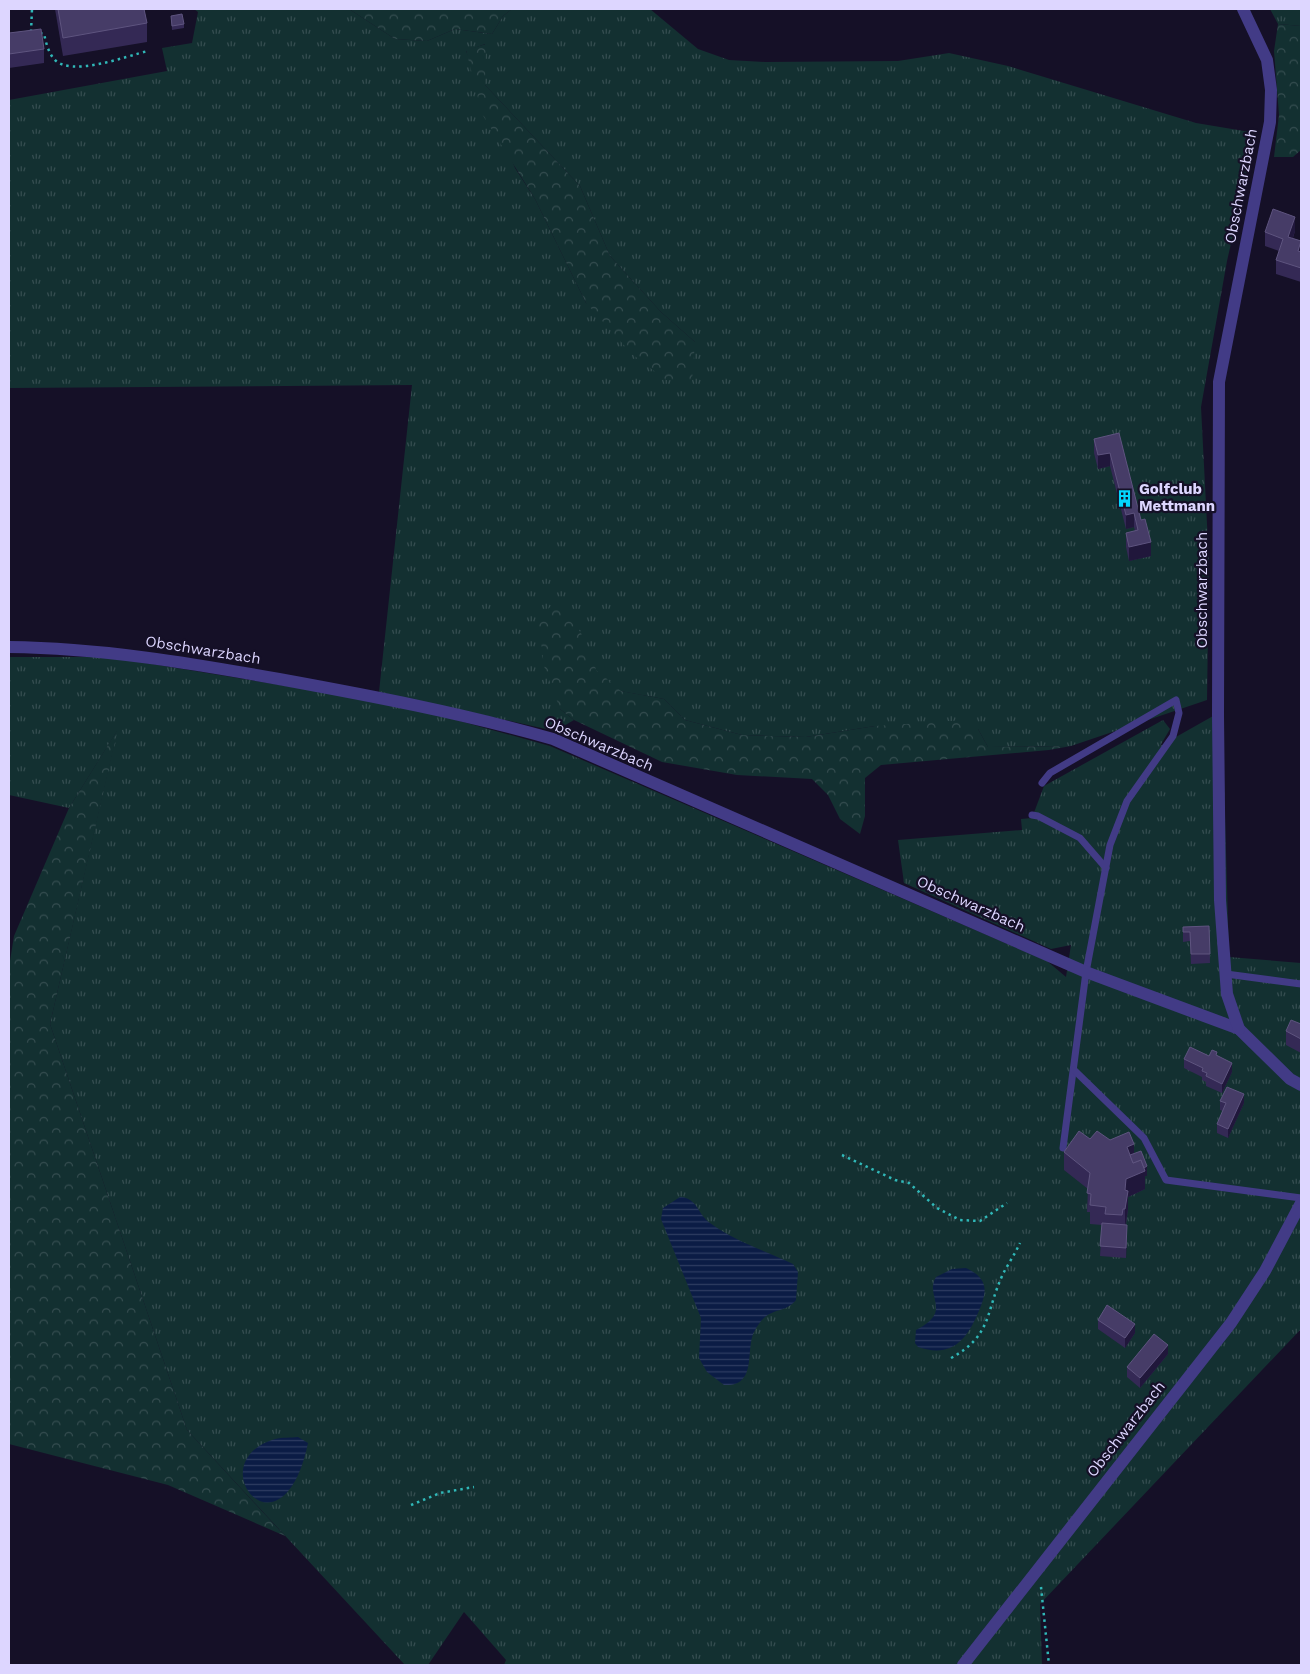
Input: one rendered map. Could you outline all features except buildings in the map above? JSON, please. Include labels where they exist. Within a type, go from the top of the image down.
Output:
[{"type":"street","name":"Obschwarzbach","points":[[1239,1029],[1227,994],[1220,900],[1218,715],[1219,382],[1270,122],[1271,90],[1267,60],[1243,9]]},
{"type":"street","name":"Obschwarzbach","points":[[9,647],[106,652],[195,664],[405,702],[475,717],[553,739],[1086,972],[1239,1029],[1290,1079],[1301,1085]]},
{"type":"street","name":"Obschwarzbach","points":[[962,1665],[1231,1323],[1265,1271],[1301,1203]]},
{"type":"lane","points":[[1042,783],[1050,773],[1176,700],[1179,714],[1173,736],[1127,801],[1110,846],[1086,972],[1063,1148]]},
{"type":"lane","points":[[1032,816],[1038,816],[1080,838],[1106,868]]},
{"type":"lane","points":[[1226,974],[1300,984]]},
{"type":"lane","points":[[1074,1070],[1144,1138],[1166,1180],[1301,1198]]},
{"type":"path","points":[[31,32],[32,9]]},
{"type":"path","points":[[24,35],[31,32],[44,34],[54,59],[62,65],[74,67],[99,64],[148,51]]},
{"type":"path","points":[[842,1154],[895,1180],[909,1183],[938,1208],[960,1220],[980,1222],[1007,1203]]},
{"type":"path","points":[[951,1358],[969,1347],[978,1338],[989,1316],[1003,1274],[1020,1244]]},
{"type":"path","points":[[411,1505],[440,1493],[474,1488]]},
{"type":"path","points":[[1040,1566],[1049,1665]]},
{"type":"green space","points":[[194,9],[349,9],[395,39],[427,41],[455,29],[492,34],[503,16],[512,9],[650,9],[698,49],[729,60],[765,62],[898,61],[949,53],[1008,66],[1196,123],[1256,133],[1227,261],[1201,407],[1209,563],[1207,700],[1071,746],[988,747],[978,729],[875,726],[806,737],[742,735],[685,720],[664,699],[620,691],[595,670],[580,633],[560,709],[574,720],[555,731],[379,692],[412,385],[9,388],[9,100],[167,71],[162,48],[192,43],[198,12]],"holes":[[[485,44],[485,85],[580,186],[610,256],[661,312],[695,342],[586,303],[535,199],[515,168],[466,51]]]},
{"type":"green space","points":[[349,9],[512,9],[503,16],[492,34],[455,29],[427,41],[395,39]]},
{"type":"green space","points":[[1270,9],[1301,9],[1301,26],[1278,24]]},
{"type":"green space","points":[[1278,24],[1301,26],[1301,150],[1293,157],[1274,157],[1279,115],[1274,51]]},
{"type":"green space","points":[[486,44],[485,85],[580,186],[610,256],[661,312],[695,342],[692,381],[666,380],[632,354],[586,303],[535,199],[482,114],[466,50]]},
{"type":"green space","points":[[551,606],[568,615],[581,633],[596,670],[621,691],[664,699],[685,720],[742,735],[806,737],[875,726],[966,720],[978,729],[988,747],[1071,746],[1049,750],[881,765],[865,778],[865,816],[860,834],[840,819],[828,795],[812,779],[737,775],[662,762],[574,720],[560,709],[544,666],[538,619]]},
{"type":"green space","points":[[9,657],[109,657],[402,705],[550,746],[1047,961],[1066,977],[1071,945],[1051,949],[904,883],[898,840],[1022,830],[1021,819],[1032,818],[1044,786],[1163,720],[1170,729],[1160,746],[1222,711],[1229,957],[1301,963],[1301,1329],[1040,1604],[1042,1665],[504,1665],[506,1660],[464,1612],[428,1665],[405,1665],[187,1430],[50,1024],[117,731],[69,808],[9,795]]},
{"type":"green space","points":[[118,729],[50,1024],[187,1430],[285,1536],[168,1485],[9,1444],[9,967],[14,936],[69,808]]},
{"type":"water","points":[[680,1197],[694,1203],[706,1219],[719,1229],[793,1264],[798,1272],[796,1300],[786,1308],[765,1317],[759,1323],[754,1332],[746,1374],[742,1380],[735,1384],[724,1385],[707,1372],[699,1358],[701,1318],[661,1219],[663,1208]]},
{"type":"water","points":[[966,1268],[979,1277],[984,1287],[981,1306],[968,1332],[956,1345],[948,1348],[930,1350],[918,1347],[915,1343],[916,1330],[933,1317],[936,1310],[933,1284],[936,1277],[952,1269]]},
{"type":"water","points":[[298,1437],[308,1443],[296,1479],[281,1498],[266,1502],[252,1496],[244,1483],[244,1467],[253,1451],[275,1439]]},
{"type":"place","name":"Golfclub Mettmann","points":[[1125,498]]}]
